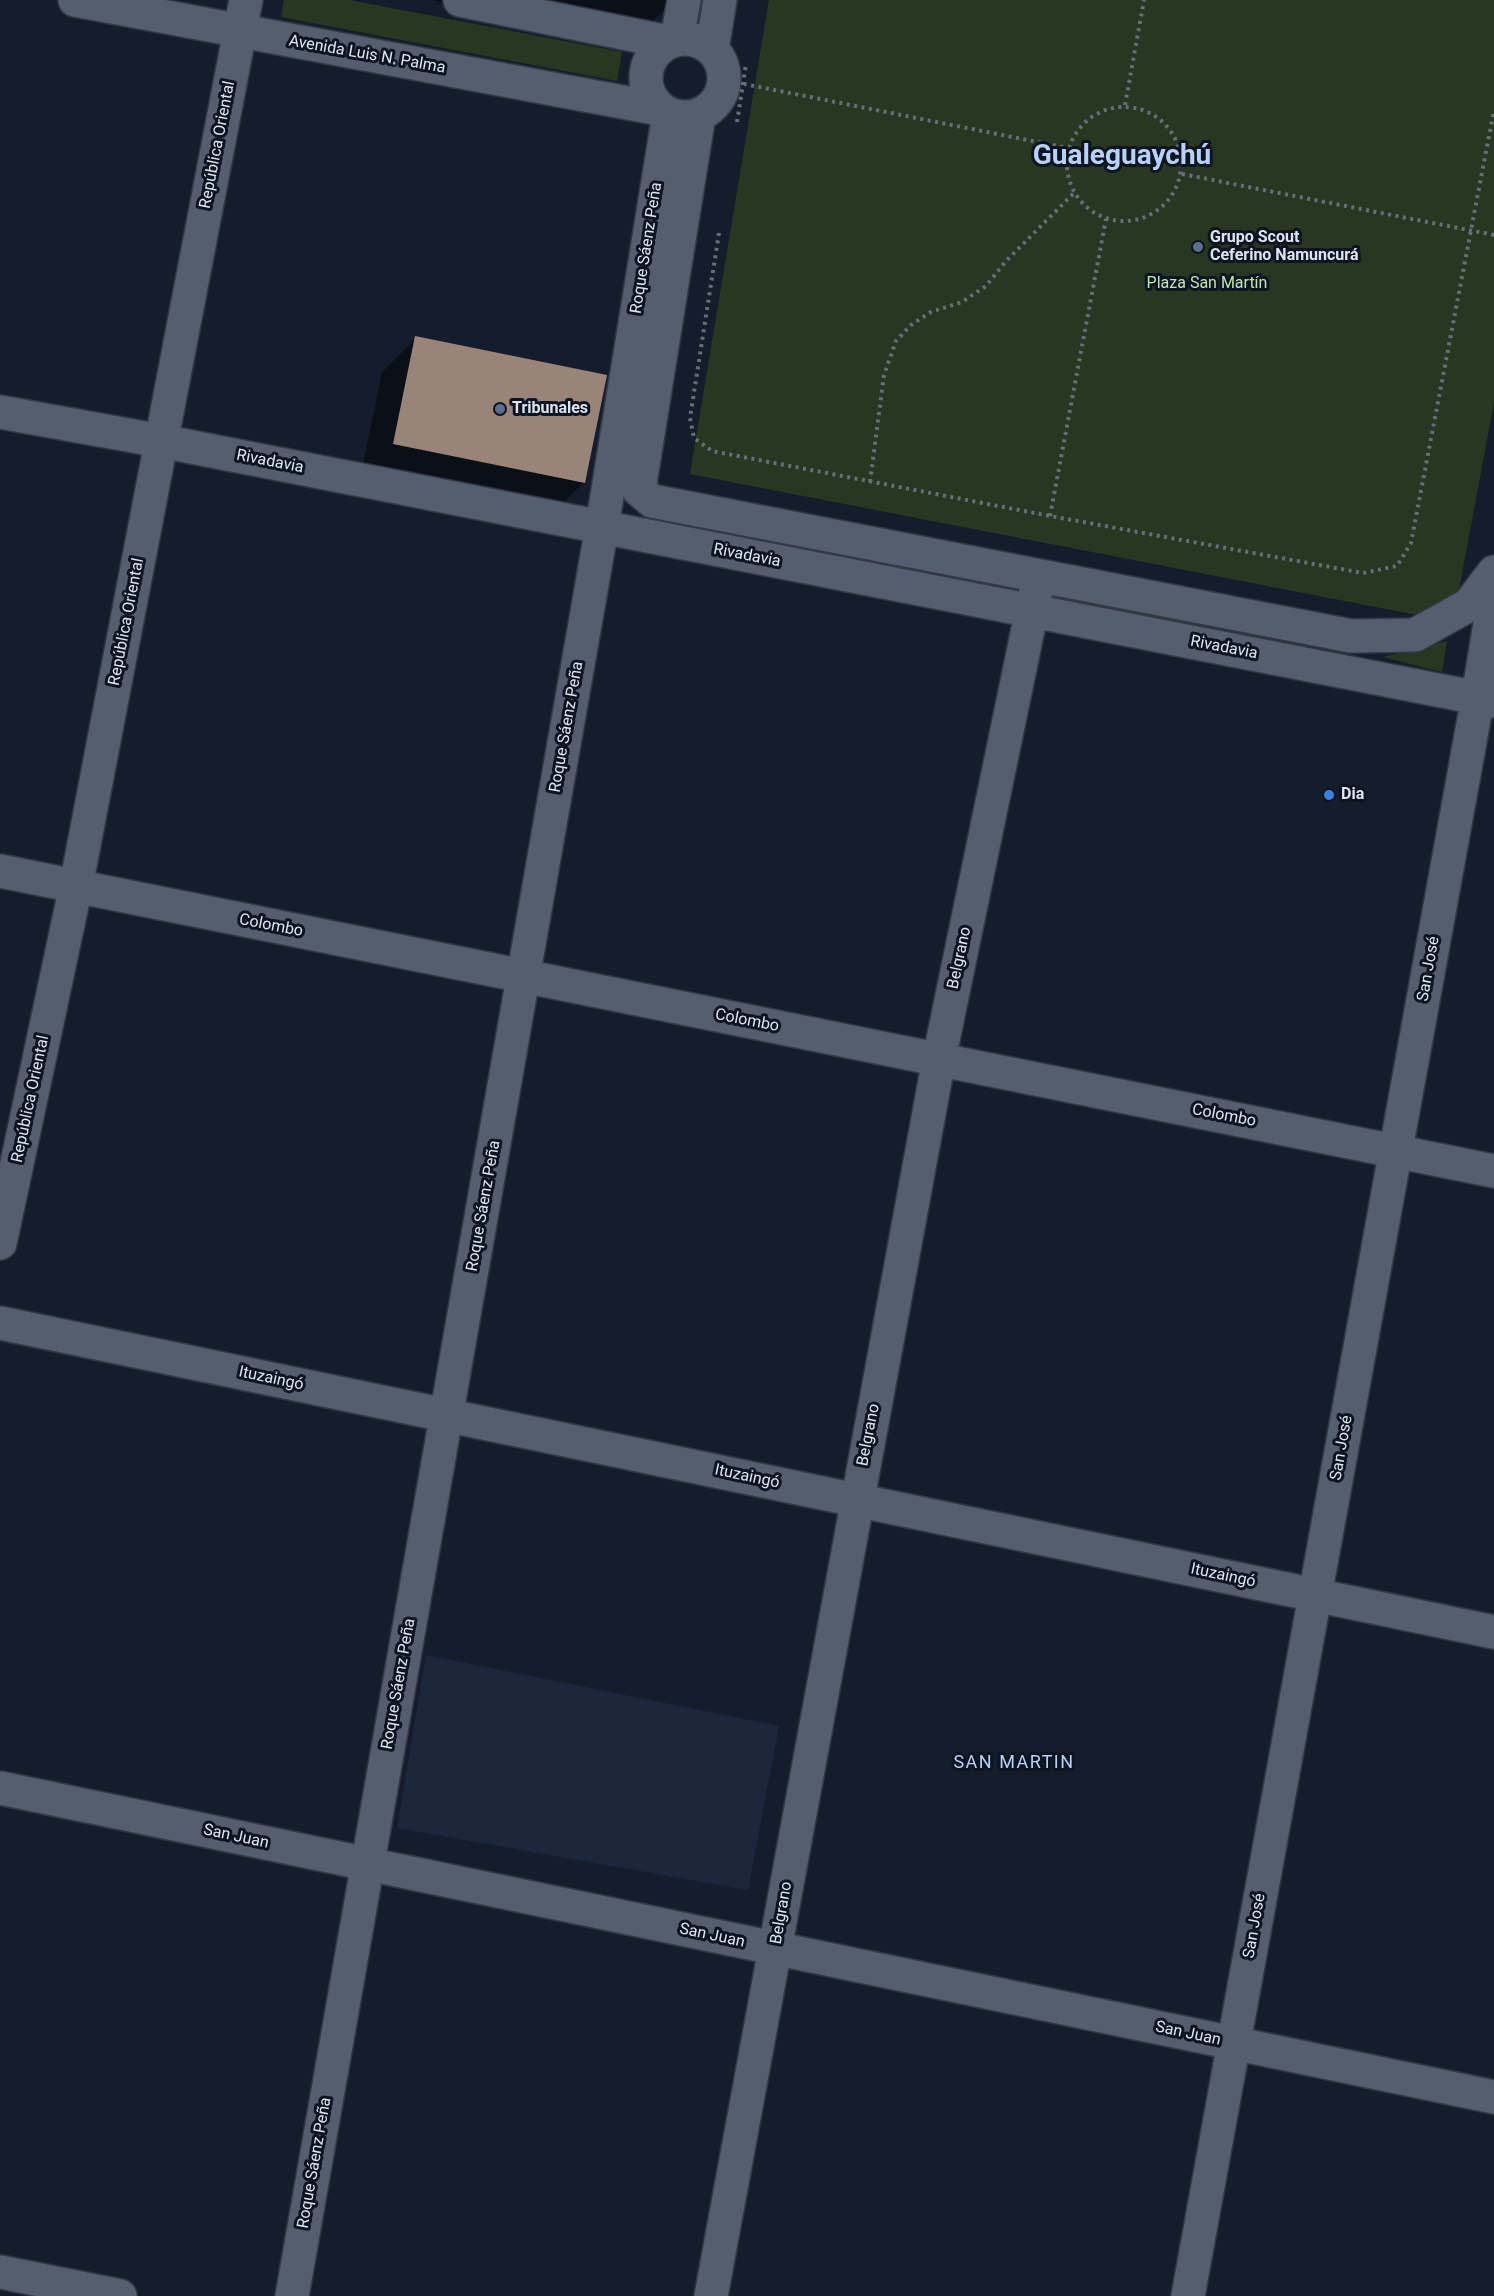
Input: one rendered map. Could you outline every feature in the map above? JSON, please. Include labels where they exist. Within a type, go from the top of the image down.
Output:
[{"type":"street","name":"Avenida Luis N. Palma","points":[[75,0],[676,113]]},
{"type":"street","name":"República Oriental","points":[[0,1243],[76,886],[246,0]]},
{"type":"street","points":[[460,0],[673,40],[696,40],[718,55],[734,83],[709,110],[676,113],[651,99],[646,87],[646,73],[649,60],[658,50],[673,40],[684,0]]},
{"type":"street","points":[[712,50],[720,0]]},
{"type":"street","points":[[676,113],[639,490],[652,501],[1351,636],[1414,635],[1469,605],[1494,572]]},
{"type":"street","name":"Roque Sáenz Peña","points":[[291,2296],[676,113]]},
{"type":"street","name":"Rivadavia","points":[[0,412],[161,441],[1486,699]]},
{"type":"street","name":"Belgrano","points":[[711,2296],[939,1059],[1039,576]]},
{"type":"street","name":"San José","points":[[1188,2296],[1396,1150],[1486,699],[1494,599]]},
{"type":"street","name":"Colombo","points":[[0,871],[1494,1171]]},
{"type":"street","name":"Ituzaingó","points":[[0,1323],[1494,1632]]},
{"type":"street","name":"San Juan","points":[[0,1788],[1494,2097]]},
{"type":"street","points":[[0,2272],[120,2296]]},
{"type":"path","points":[[1125,105],[1144,0]]},
{"type":"path","points":[[736,131],[734,83],[748,53]]},
{"type":"path","points":[[734,83],[1068,148]]},
{"type":"path","points":[[1125,105],[1149,111],[1170,126],[1181,149],[1182,174],[1173,195],[1157,212],[1135,221],[1106,219],[1090,211],[1074,193],[1066,171],[1068,148],[1080,126],[1100,111],[1125,105]]},
{"type":"path","points":[[721,223],[690,418],[694,438],[712,451],[1363,573],[1397,566],[1411,543],[1494,110]]},
{"type":"path","points":[[1182,174],[1494,235]]},
{"type":"path","points":[[870,482],[884,375],[896,341],[911,324],[931,312],[962,302],[986,286],[1006,261],[1074,193]]},
{"type":"path","points":[[1050,516],[1106,219]]},
{"type":"shaded area","points":[[426,1655],[779,1726],[748,1890],[397,1828]]},
{"type":"green space","points":[[284,0],[349,0],[622,52],[617,81],[281,17]]},
{"type":"green space","name":"Plaza San Martín","points":[[769,0],[1494,0],[1494,402],[1453,622],[690,474]]},
{"type":"green space","points":[[1447,641],[1442,672],[1383,657]]},
{"type":"building","name":"Tribunales","points":[[415,336],[607,375],[585,483],[393,444]]},
{"type":"place","name":"Grupo Scout Ceferino Namuncurá","points":[[1198,247]]},
{"type":"place","name":"Tribunales","points":[[500,409]]},
{"type":"place","name":"Dia","points":[[1329,795]]},
{"type":"district","name":"Gualeguaychú","points":[[1122,157]]},
{"type":"district","name":"SAN MARTIN","points":[[1014,1763]]}]
